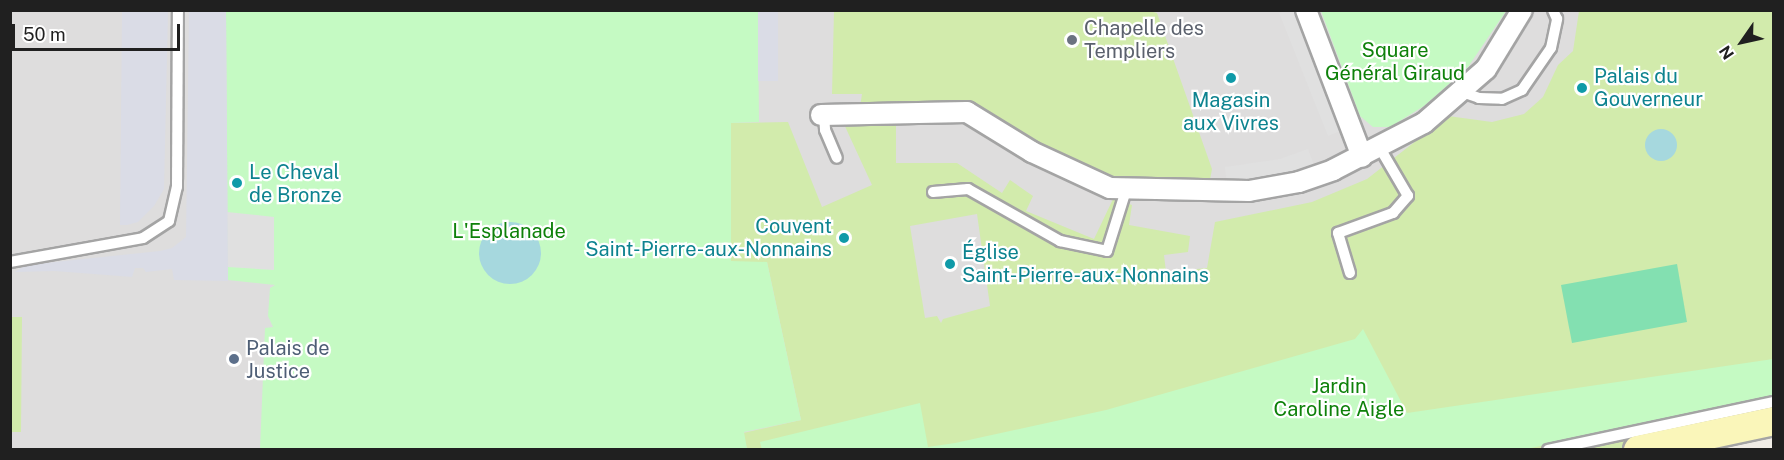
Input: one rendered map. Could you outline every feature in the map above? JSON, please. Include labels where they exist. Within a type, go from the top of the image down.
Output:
[{"type":"street","points":[[1306,10],[1362,157]]},
{"type":"street","points":[[823,115],[967,112],[1032,152],[1110,188],[1127,187],[1204,193],[1249,191],[1299,182],[1362,157],[1424,123],[1486,69],[1522,10]]},
{"type":"street","points":[[1638,450],[1773,421]]},
{"type":"lane","points":[[10,262],[153,234],[169,221],[177,187],[178,10]]},
{"type":"lane","points":[[1462,92],[1479,98],[1502,99],[1522,90],[1555,36],[1557,19],[1553,10]]},
{"type":"lane","points":[[823,115],[825,130],[837,158]]},
{"type":"lane","points":[[1350,273],[1338,233],[1393,213],[1408,196],[1380,148]]},
{"type":"lane","points":[[933,192],[968,189],[1060,241],[1107,251],[1127,187]]},
{"type":"lane","points":[[1548,450],[1773,402]]},
{"type":"shaded area","points":[[10,11],[1773,11],[1670,450],[11,449]]},
{"type":"shaded area","points":[[122,11],[168,11],[164,189],[154,206],[138,222],[127,225],[120,225]]},
{"type":"shaded area","points":[[189,11],[226,11],[228,281],[174,280],[172,269],[146,272],[143,268],[135,268],[132,277],[54,271],[15,272],[26,265],[160,251],[172,248],[186,237]]},
{"type":"shaded area","points":[[758,11],[778,11],[778,81],[758,81]]},
{"type":"shaded area","points":[[1294,11],[1343,130],[1328,136],[1279,13]]},
{"type":"shaded area","points":[[1308,149],[1315,168],[1227,183],[1225,167],[1280,159]]},
{"type":"shaded area","points":[[227,212],[274,217],[274,270],[228,267]]},
{"type":"green space","points":[[1145,10],[1157,13],[1212,169],[1209,185],[1114,182],[1049,152],[970,104],[860,107],[862,94],[832,94],[834,11]]},
{"type":"green space","name":"Square Général Giraud","points":[[1321,10],[1506,11],[1468,67],[1424,106],[1390,127],[1373,127],[1360,116]]},
{"type":"green space","name":"L'Esplanade","points":[[226,11],[758,11],[759,122],[731,123],[731,261],[767,262],[801,420],[744,432],[747,449],[260,449],[265,328],[273,327],[268,316],[270,288],[275,285],[228,280]]},
{"type":"green space","points":[[1579,11],[1773,11],[1773,429],[1670,450],[747,449],[743,433],[801,420],[767,262],[731,262],[731,123],[788,122],[822,207],[872,185],[843,122],[896,122],[896,163],[957,163],[1002,193],[1010,180],[1033,196],[1026,211],[1094,239],[1113,199],[1132,205],[1129,225],[1190,236],[1188,252],[1164,255],[1166,272],[1207,268],[1215,222],[1312,202],[1367,179],[1448,116],[1492,122],[1524,114],[1543,97],[1558,65],[1573,51]],"holes":[[[977,214],[990,306],[943,319],[941,323],[937,316],[925,318],[910,226]]]},
{"type":"green space","points":[[1677,264],[1687,322],[1572,343],[1561,285]]},
{"type":"green space","points":[[10,317],[22,317],[21,432],[11,432]]},
{"type":"green space","name":"Jardin Caroline Aigle","points":[[1363,329],[1407,413],[1773,359],[1773,396],[1522,450],[762,450],[760,442],[920,403],[928,447],[955,443],[1106,410],[1355,339]]},
{"type":"water","points":[[1661,129],[1673,133],[1677,145],[1673,157],[1661,161],[1649,157],[1645,145],[1649,133]]},
{"type":"water","points":[[504,222],[516,222],[532,231],[539,241],[541,253],[539,265],[532,275],[516,284],[504,284],[493,279],[484,270],[479,259],[479,247],[484,236],[493,227]]},
{"type":"place","name":"Chapelle des Templiers","points":[[1072,40]]},
{"type":"place","name":"Magasin aux Vivres","points":[[1231,78]]},
{"type":"place","name":"Palais du Gouverneur","points":[[1582,88]]},
{"type":"place","name":"Le Cheval de Bronze","points":[[237,183]]},
{"type":"place","name":"Couvent Saint-Pierre-aux-Nonnains","points":[[844,238]]},
{"type":"place","name":"Église Saint-Pierre-aux-Nonnains","points":[[950,264]]},
{"type":"place","name":"Palais de Justice","points":[[234,359]]}]
